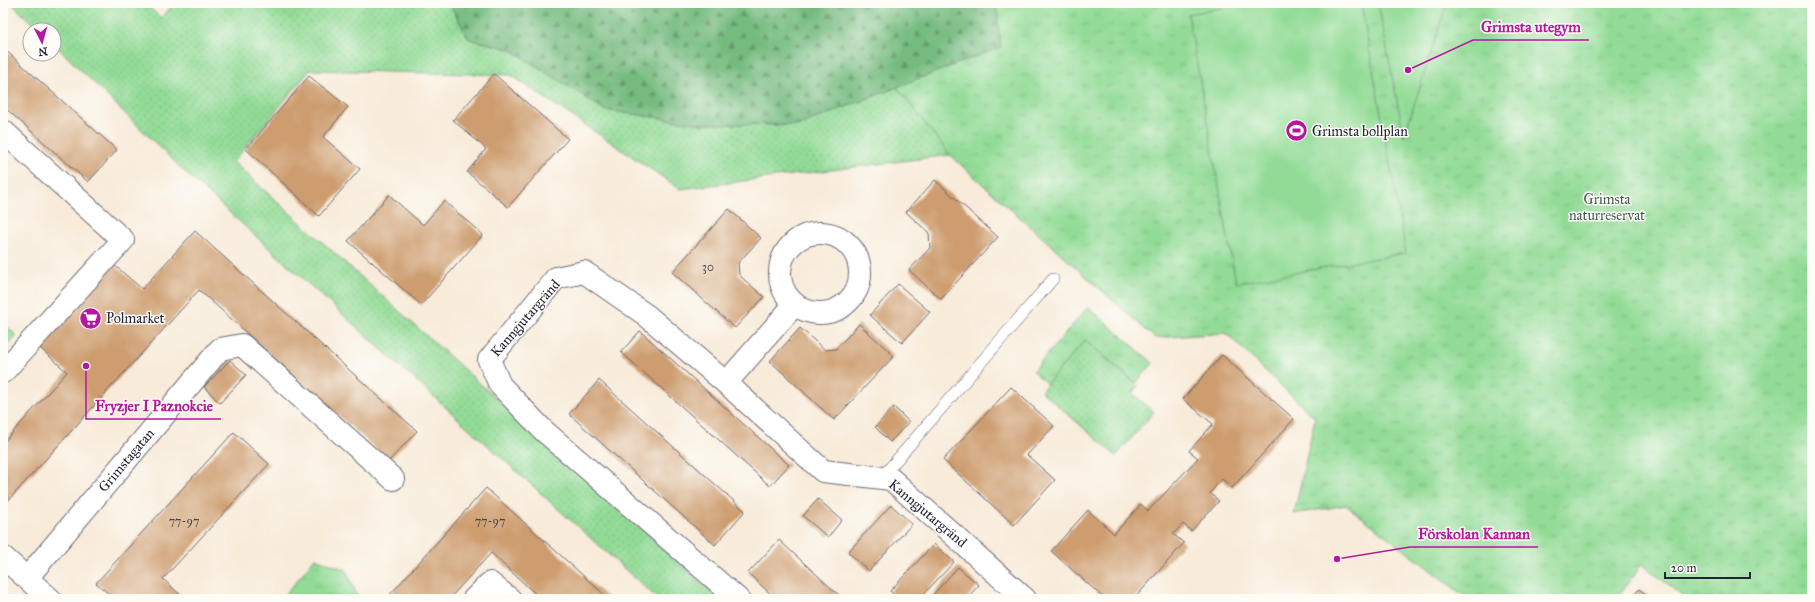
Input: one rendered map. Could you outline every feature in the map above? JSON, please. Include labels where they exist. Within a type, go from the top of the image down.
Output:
[{"type":"street","points":[[3,131],[123,240],[3,372]]},
{"type":"street","name":"Kanngjutargränd","points":[[738,599],[543,430],[500,385],[489,360],[556,278],[584,272],[646,314],[726,383],[823,471],[891,478],[1026,599]]},
{"type":"street","points":[[726,383],[795,304]]},
{"type":"street","name":"Grimstagatan","points":[[27,578],[220,349],[242,345],[393,479]]},
{"type":"street","points":[[3,557],[50,599]]},
{"type":"street","points":[[474,599],[490,582],[510,599]]},
{"type":"lane","points":[[882,477],[1053,279]]},
{"type":"green space","points":[[11,3],[144,3],[161,18],[175,3],[449,3],[469,39],[510,49],[605,110],[701,124],[799,125],[897,87],[950,155],[680,189],[511,75],[310,70],[233,162],[720,599],[658,599],[188,175],[62,52],[62,22],[31,22]]},
{"type":"green space","points":[[449,3],[996,3],[1001,47],[799,125],[701,124],[605,110],[510,49],[469,39]]},
{"type":"green space","name":"Grimsta naturreservat","points":[[996,3],[1812,3],[1812,599],[1686,599],[1642,564],[1616,599],[1468,599],[1346,505],[1294,514],[1315,418],[1226,333],[1155,338],[950,155],[897,87],[1001,47]]},
{"type":"green space","name":"Grimsta bollplan","points":[[1250,3],[1361,3],[1406,253],[1236,283],[1188,14]]},
{"type":"green space","points":[[1378,3],[1447,3],[1404,136]]},
{"type":"green space","points":[[1088,307],[1153,363],[1136,383],[1085,340],[1047,384],[1033,371]]},
{"type":"green space","points":[[3,322],[17,336],[3,351]]},
{"type":"green space","points":[[1085,340],[1138,386],[1132,393],[1154,412],[1116,456],[1041,391]]},
{"type":"green space","points":[[315,558],[346,570],[359,599],[282,599]]},
{"type":"building","points":[[3,48],[117,150],[88,182],[3,106]]},
{"type":"building","points":[[494,74],[568,139],[508,207],[467,172],[486,149],[453,120]]},
{"type":"building","points":[[309,76],[348,107],[323,137],[360,169],[319,216],[246,149]]},
{"type":"building","points":[[935,180],[998,237],[941,299],[909,270],[930,248],[929,233],[906,212]]},
{"type":"building","points":[[389,195],[423,225],[444,201],[483,235],[421,305],[348,241]]},
{"type":"building","points":[[729,209],[761,238],[738,263],[739,275],[764,297],[735,328],[672,272]]},
{"type":"building","points":[[195,231],[417,431],[389,461],[199,290],[7,502],[3,498],[3,443],[67,372],[39,347],[113,264],[142,289]]},
{"type":"building","points":[[898,284],[930,312],[902,343],[870,315]]},
{"type":"building","points":[[859,324],[894,356],[834,420],[770,361],[800,328],[825,350],[836,349]]},
{"type":"building","points":[[640,331],[789,465],[770,486],[621,352]]},
{"type":"building","points":[[1222,355],[1294,419],[1232,488],[1222,479],[1210,493],[1219,501],[1191,531],[1183,524],[1173,534],[1184,543],[1134,599],[1105,599],[1051,551],[1088,510],[1114,534],[1141,504],[1148,511],[1198,458],[1189,451],[1213,424],[1183,399]]},
{"type":"building","points":[[230,360],[246,375],[220,403],[204,387]]},
{"type":"building","points":[[599,380],[745,511],[715,545],[569,414]]},
{"type":"building","points":[[1011,387],[1054,426],[1027,455],[1055,480],[1014,525],[943,460]]},
{"type":"building","points":[[894,407],[909,422],[890,442],[875,427]]},
{"type":"building","points":[[234,432],[269,464],[163,579],[185,599],[115,599],[96,583]]},
{"type":"building","points":[[486,488],[609,599],[541,599],[491,553],[449,599],[386,599]]},
{"type":"building","points":[[818,499],[842,520],[828,537],[803,516]]},
{"type":"building","points":[[891,505],[912,524],[869,571],[848,552]]},
{"type":"building","points":[[779,540],[843,599],[776,599],[748,573]]},
{"type":"building","points":[[934,544],[954,562],[919,599],[899,599],[890,591]]},
{"type":"building","points":[[958,567],[979,585],[966,599],[929,599]]},
{"type":"building","points":[[1639,589],[1652,599],[1631,599]]},
{"type":"place","name":"Grimsta utegym","points":[[1408,70]]},
{"type":"place","name":"Grimsta bollplan","points":[[1296,131]]},
{"type":"place","name":"Polmarket","points":[[90,318]]},
{"type":"place","name":"Fryzjer I Paznokcie","points":[[86,366]]},
{"type":"place","name":"Förskolan Kannan","points":[[1337,559]]}]
